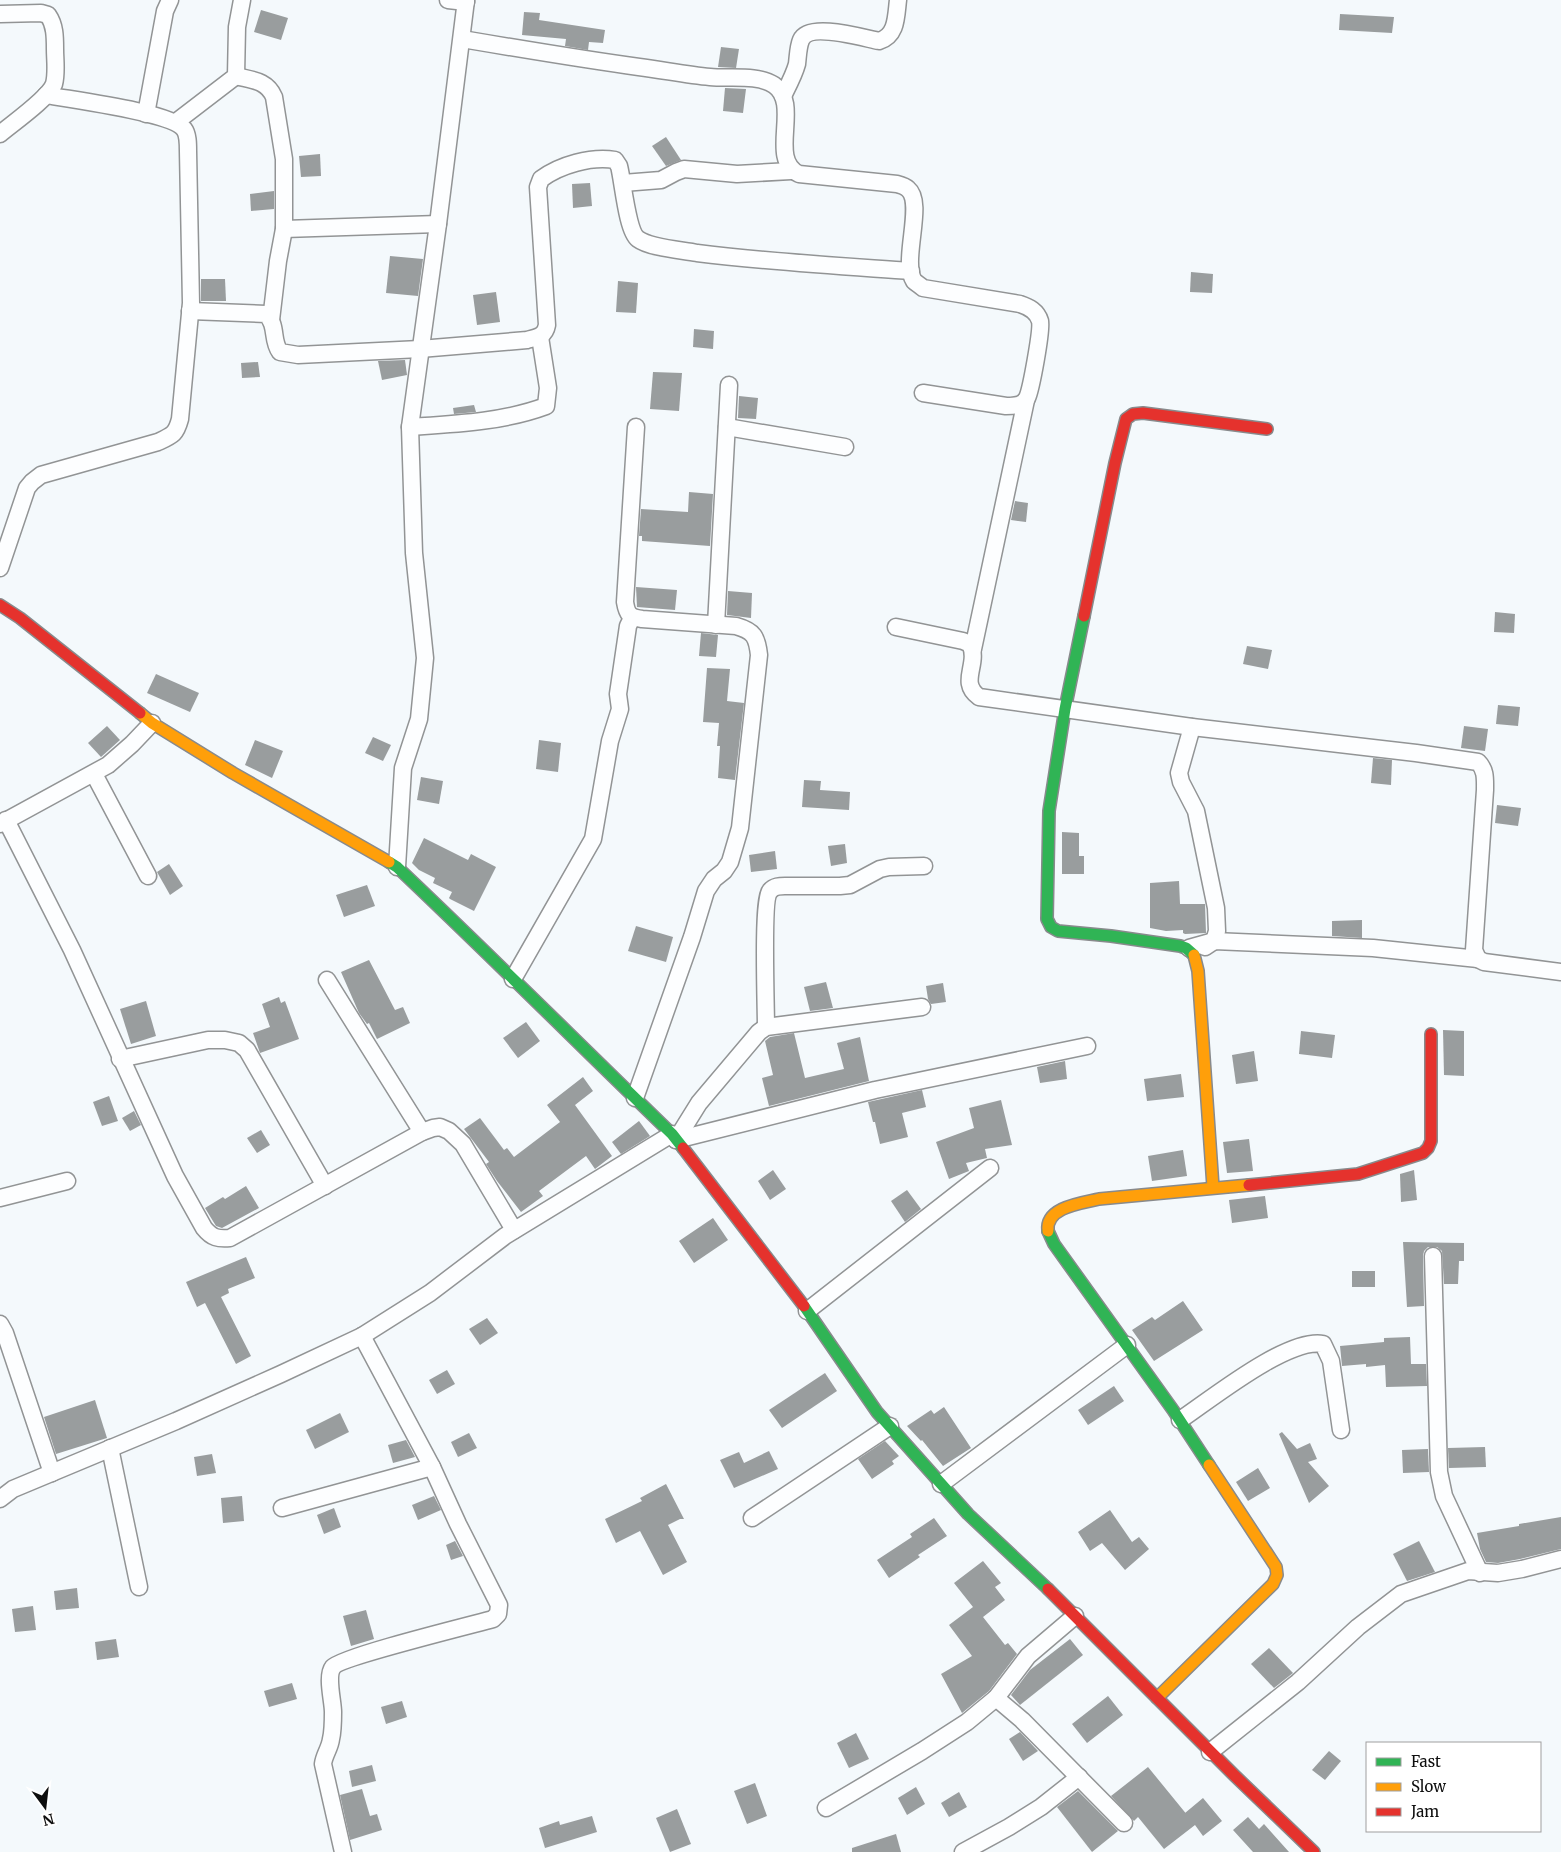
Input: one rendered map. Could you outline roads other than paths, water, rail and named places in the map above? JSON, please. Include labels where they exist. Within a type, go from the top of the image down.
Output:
[{"type":"street","points":[[146,114],[165,11],[170,0]]},
{"type":"street","points":[[230,0],[242,0],[237,27],[236,76]]},
{"type":"street","points":[[397,867],[404,768],[419,719],[425,658],[414,553],[410,427],[466,1],[448,0]]},
{"type":"street","points":[[783,96],[796,66],[801,41],[805,34],[814,31],[824,31],[879,41],[886,39],[893,32],[898,0]]},
{"type":"street","points":[[0,14],[41,13],[48,15],[52,21],[55,36],[55,77],[53,86],[46,95],[0,134]]},
{"type":"street","points":[[462,40],[710,77],[755,79],[770,82],[777,87],[783,96],[785,106],[786,162],[791,170]]},
{"type":"street","points":[[176,122],[236,76]]},
{"type":"street","points":[[236,76],[267,85],[274,96],[284,159],[284,229],[278,260],[272,320],[276,347],[280,352],[286,354],[320,355],[420,349],[527,340],[540,337],[546,332],[547,324],[538,187],[541,179],[562,167],[606,158],[614,160],[619,166],[631,230],[638,239],[669,249],[741,258],[911,271]]},
{"type":"street","points":[[0,568],[21,506],[32,482],[41,475],[158,442],[172,436],[177,430],[180,419],[190,311],[188,151],[185,130],[176,122],[146,114],[46,95]]},
{"type":"street","points":[[623,183],[661,180],[684,170],[737,174],[791,170],[799,174],[898,184],[908,189],[913,195],[914,206],[911,271],[914,281],[923,288],[1020,304],[1030,308],[1037,315],[1040,323],[1040,334],[973,649],[974,656],[969,682],[971,691],[979,697],[1192,727],[1478,762],[1482,766],[1485,776],[1474,950],[1478,959]]},
{"type":"street","points":[[284,229],[438,224]]},
{"type":"street","points":[[190,311],[256,312],[266,314],[272,320]]},
{"type":"street","points":[[410,427],[473,422],[527,413],[546,406],[548,388],[540,337]]},
{"type":"street","points":[[716,625],[729,384]]},
{"type":"street","points":[[923,393],[1006,406],[1018,406],[1026,400]]},
{"type":"street","points":[[1267,429],[1143,413],[1133,414],[1126,418],[1115,463],[1065,709],[1049,812],[1047,919],[1051,927],[1058,931],[1069,933],[1111,936],[1192,951],[1214,941],[1373,948],[1478,959],[1496,965],[1561,972]]},
{"type":"street","points":[[634,1098],[692,937],[706,891],[730,862],[740,828],[759,655],[754,635],[746,629],[632,618],[627,612],[625,602],[636,427]]},
{"type":"street","points":[[727,428],[845,447]]},
{"type":"street","points":[[0,605],[20,618],[152,723],[233,773],[397,867],[482,947],[674,1137],[807,1311],[877,1412],[968,1514],[1075,1616],[1294,1835],[1314,1852]]},
{"type":"street","points":[[513,979],[593,838],[610,741],[620,709],[618,694],[628,626],[632,618]]},
{"type":"street","points":[[896,627],[963,641],[970,644],[973,649]]},
{"type":"street","points":[[152,723],[108,765],[3,822],[72,950],[120,1059],[176,1176],[204,1228],[210,1236],[220,1239],[230,1238],[422,1132],[440,1127],[450,1131],[463,1144],[514,1230]]},
{"type":"street","points":[[1192,727],[1179,773],[1181,782],[1196,811],[1216,908],[1214,941]]},
{"type":"street","points":[[94,774],[148,876]]},
{"type":"street","points":[[766,1027],[766,920],[768,896],[771,890],[777,886],[850,885],[880,869],[924,866]]},
{"type":"street","points":[[1192,951],[1198,976],[1213,1187]]},
{"type":"street","points":[[327,980],[422,1132]]},
{"type":"street","points":[[674,1137],[699,1103],[759,1032],[766,1027],[922,1007]]},
{"type":"street","points":[[1157,1698],[1273,1584],[1277,1575],[1276,1567],[1180,1420],[1054,1244],[1047,1227],[1049,1221],[1057,1213],[1079,1203],[1098,1199],[1358,1174],[1423,1153],[1431,1141],[1431,1034]]},
{"type":"street","points":[[120,1059],[208,1040],[225,1040],[239,1043],[247,1050],[325,1186]]},
{"type":"street","points":[[0,1498],[13,1489],[281,1374],[362,1336],[430,1293],[471,1260],[514,1230],[674,1137],[875,1090],[1087,1046]]},
{"type":"street","points":[[807,1311],[990,1168]]},
{"type":"street","points":[[0,1198],[67,1181]]},
{"type":"street","points":[[1433,1256],[1439,1472],[1444,1496],[1480,1573]]},
{"type":"street","points":[[0,1324],[5,1333],[52,1473]]},
{"type":"street","points":[[343,1852],[323,1764],[332,1734],[333,1712],[330,1675],[332,1668],[338,1663],[377,1650],[492,1619],[498,1614],[499,1605],[458,1524],[432,1467],[362,1336]]},
{"type":"street","points":[[1180,1420],[1259,1367],[1289,1351],[1315,1343],[1323,1344],[1331,1361],[1341,1430]]},
{"type":"street","points":[[941,1484],[1127,1345]]},
{"type":"street","points":[[752,1518],[890,1426]]},
{"type":"street","points":[[110,1448],[139,1587]]},
{"type":"street","points":[[282,1508],[432,1467]]},
{"type":"street","points":[[1210,1752],[1298,1682],[1358,1627],[1400,1594],[1450,1576],[1468,1572],[1498,1574],[1522,1570],[1561,1559]]},
{"type":"street","points":[[826,1808],[967,1722],[996,1698],[1028,1656],[1075,1616]]},
{"type":"street","points":[[996,1698],[1022,1720],[1124,1823]]},
{"type":"street","points":[[964,1852],[1009,1828],[1041,1807],[1078,1777]]}]
